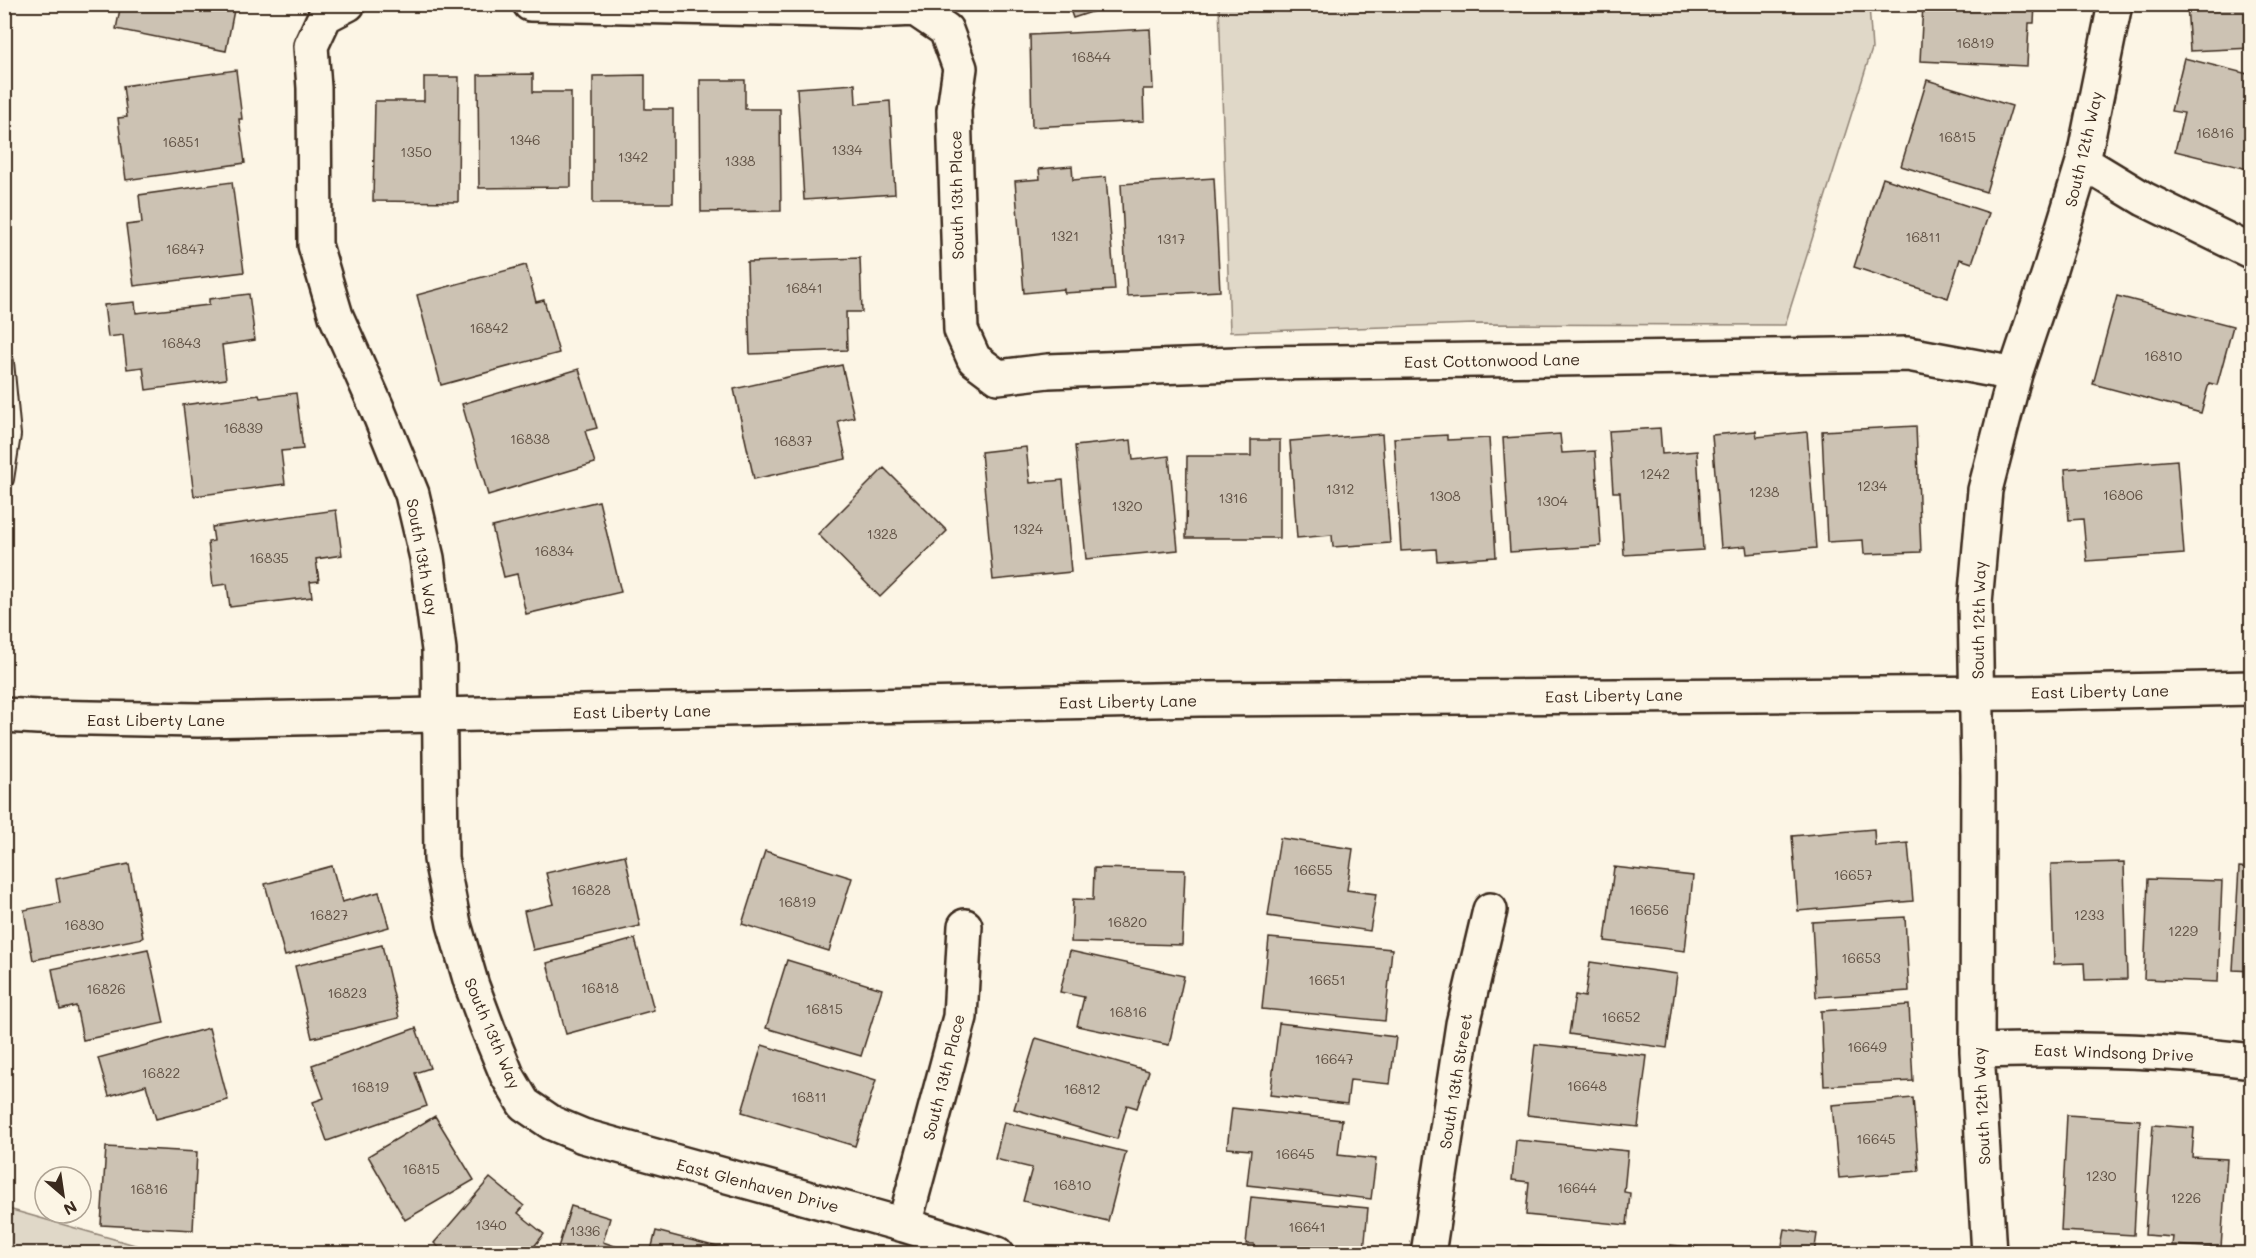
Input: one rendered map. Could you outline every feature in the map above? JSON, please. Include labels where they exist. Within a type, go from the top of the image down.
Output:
[{"type":"street","name":"South 13th Place","points":[[531,4],[873,11],[915,9],[946,30],[960,68],[954,110],[958,290],[961,330],[974,360]]},
{"type":"street","name":"South 12th Way","points":[[1989,1254],[1977,1051],[1978,775],[1975,603],[1985,490],[2015,374],[2083,162],[2115,4]]},
{"type":"street","name":"South 13th Way","points":[[337,10],[311,46],[314,88],[315,245],[336,316],[412,494],[427,558],[439,650],[441,859],[454,924],[472,986],[507,1075],[524,1104]]},
{"type":"street","points":[[2083,162],[2144,199],[2252,252]]},
{"type":"street","name":"East Cottonwood Lane","points":[[974,360],[998,377],[1048,371],[1263,363],[1908,354],[2015,374]]},
{"type":"street","name":"East Liberty Lane","points":[[4,715],[198,720],[1188,699],[2252,688]]},
{"type":"street","name":"South 13th Street","points":[[1428,1254],[1463,1024],[1490,910]]},
{"type":"street","name":"South 13th Place","points":[[904,1225],[960,1017],[965,926]]},
{"type":"street","name":"East Windsong Drive","points":[[1977,1051],[2111,1049],[2205,1055],[2252,1061]]},
{"type":"street","name":"East Glenhaven Drive","points":[[524,1104],[552,1123],[583,1136],[904,1225],[997,1254]]},
{"type":"lane","points":[[4,362],[11,435],[4,479]]},
{"type":"shaded area","points":[[1219,5],[1869,5],[1872,49],[1785,325],[1475,324],[1230,332]]},
{"type":"shaded area","points":[[5,1208],[33,1216],[33,1225],[65,1225],[163,1253],[5,1253]]},
{"type":"building","points":[[121,4],[235,5],[226,51],[116,29]]},
{"type":"building","points":[[1068,4],[1116,4],[1073,18]]},
{"type":"building","points":[[1923,4],[2035,4],[2034,23],[2029,23],[2027,66],[1920,61]]},
{"type":"building","points":[[2187,4],[2252,4],[2252,48],[2190,51]]},
{"type":"building","points":[[1150,29],[1153,89],[1143,89],[1144,121],[1032,127],[1030,35]]},
{"type":"building","points":[[2184,58],[2252,75],[2252,170],[2175,151],[2184,113],[2171,111]]},
{"type":"building","points":[[236,70],[245,163],[126,180],[118,118],[127,117],[123,86]]},
{"type":"building","points":[[533,74],[533,92],[571,92],[571,187],[479,188],[478,75]]},
{"type":"building","points":[[645,75],[645,109],[673,109],[673,203],[593,203],[593,76]]},
{"type":"building","points":[[424,77],[459,77],[458,202],[373,201],[375,101],[424,101]]},
{"type":"building","points":[[700,80],[745,80],[745,109],[780,109],[781,211],[701,212]]},
{"type":"building","points":[[1927,80],[2012,106],[1986,192],[1901,166]]},
{"type":"building","points":[[855,84],[856,104],[890,101],[895,194],[804,200],[797,88]]},
{"type":"building","points":[[1072,166],[1073,180],[1106,177],[1115,290],[1064,293],[1064,289],[1024,293],[1015,181],[1040,179],[1039,169]]},
{"type":"building","points":[[1214,178],[1220,291],[1127,296],[1121,184]]},
{"type":"building","points":[[1883,178],[1989,213],[1972,263],[1960,259],[1948,298],[1854,267]]},
{"type":"building","points":[[232,182],[244,272],[134,286],[126,225],[142,223],[139,195]]},
{"type":"building","points":[[860,258],[862,312],[846,312],[847,350],[750,354],[747,262]]},
{"type":"building","points":[[526,265],[536,302],[544,300],[559,353],[441,385],[417,295]]},
{"type":"building","points":[[249,294],[255,340],[222,345],[226,379],[146,390],[143,367],[127,369],[123,335],[108,337],[104,305],[135,302],[136,313],[209,305],[209,299]]},
{"type":"building","points":[[2117,296],[2233,326],[2217,385],[2209,383],[2201,413],[2093,384]]},
{"type":"building","points":[[842,365],[854,417],[838,421],[846,459],[754,479],[734,389]]},
{"type":"building","points":[[579,369],[597,428],[585,431],[595,463],[488,495],[462,404]]},
{"type":"building","points":[[296,393],[303,449],[281,451],[285,484],[194,496],[183,405],[259,395],[260,398]]},
{"type":"building","points":[[1916,426],[1921,552],[1864,554],[1863,540],[1827,542],[1822,431]]},
{"type":"building","points":[[1660,428],[1662,454],[1697,451],[1703,550],[1624,555],[1620,492],[1613,492],[1609,431]]},
{"type":"building","points":[[1756,431],[1757,437],[1807,432],[1816,548],[1747,554],[1746,546],[1721,548],[1712,435]]},
{"type":"building","points":[[1382,434],[1390,543],[1333,547],[1332,535],[1297,538],[1290,441]]},
{"type":"building","points":[[1560,434],[1562,453],[1595,451],[1601,546],[1510,552],[1503,438]]},
{"type":"building","points":[[1447,435],[1447,440],[1489,438],[1496,557],[1437,561],[1436,549],[1401,551],[1394,438]]},
{"type":"building","points":[[1131,440],[1133,460],[1169,456],[1178,550],[1086,559],[1075,446]]},
{"type":"building","points":[[1251,440],[1280,440],[1280,538],[1186,538],[1187,456],[1251,456]]},
{"type":"building","points":[[1026,447],[1030,483],[1063,480],[1071,572],[993,580],[981,452]]},
{"type":"building","points":[[2177,460],[2184,554],[2087,561],[2083,519],[2069,520],[2065,469]]},
{"type":"building","points":[[884,468],[947,531],[880,597],[818,534]]},
{"type":"building","points":[[599,501],[621,592],[526,614],[517,574],[504,577],[492,527]]},
{"type":"building","points":[[336,510],[342,555],[316,559],[319,581],[310,582],[312,597],[230,607],[227,584],[213,586],[208,542],[214,541],[212,527]]},
{"type":"building","points":[[1874,829],[1875,846],[1908,843],[1913,901],[1798,911],[1792,836]]},
{"type":"building","points":[[1280,838],[1353,849],[1347,890],[1376,894],[1370,931],[1268,916]]},
{"type":"building","points":[[765,851],[852,878],[829,951],[742,924]]},
{"type":"building","points":[[625,855],[640,926],[533,950],[524,911],[554,904],[546,873]]},
{"type":"building","points":[[2124,862],[2127,979],[2085,980],[2084,963],[2054,964],[2051,864]]},
{"type":"building","points":[[129,864],[143,938],[33,960],[24,910],[60,903],[56,879]]},
{"type":"building","points":[[332,866],[342,902],[379,892],[389,927],[285,956],[265,884]]},
{"type":"building","points":[[1614,867],[1693,876],[1685,951],[1605,941]]},
{"type":"building","points":[[2239,867],[2252,868],[2252,971],[2233,970]]},
{"type":"building","points":[[1094,868],[1185,870],[1182,945],[1071,942],[1073,899],[1093,900]]},
{"type":"building","points":[[2148,879],[2222,881],[2218,982],[2144,979]]},
{"type":"building","points":[[1905,917],[1909,991],[1816,997],[1812,922]]},
{"type":"building","points":[[1269,938],[1392,949],[1385,1021],[1262,1009]]},
{"type":"building","points":[[635,939],[654,1010],[566,1034],[547,963]]},
{"type":"building","points":[[382,945],[399,1018],[312,1038],[295,966]]},
{"type":"building","points":[[148,949],[164,1023],[83,1040],[76,1006],[60,1010],[52,969]]},
{"type":"building","points":[[1070,951],[1184,976],[1169,1045],[1077,1026],[1084,997],[1060,992]]},
{"type":"building","points":[[787,960],[882,989],[861,1056],[766,1028]]},
{"type":"building","points":[[1590,962],[1677,974],[1667,1048],[1569,1034],[1575,995],[1585,997]]},
{"type":"building","points":[[1909,1005],[1913,1081],[1824,1086],[1821,1011]]},
{"type":"building","points":[[1279,1023],[1396,1037],[1390,1084],[1350,1080],[1347,1104],[1270,1095]]},
{"type":"building","points":[[209,1028],[228,1100],[156,1119],[146,1085],[109,1096],[98,1058]]},
{"type":"building","points":[[416,1028],[430,1068],[415,1073],[427,1106],[327,1141],[313,1102],[324,1098],[312,1065]]},
{"type":"building","points":[[1036,1038],[1149,1071],[1137,1108],[1127,1105],[1117,1139],[1014,1109]]},
{"type":"building","points":[[1535,1044],[1647,1056],[1638,1127],[1527,1115]]},
{"type":"building","points":[[762,1045],[876,1080],[855,1146],[742,1112]]},
{"type":"building","points":[[1913,1098],[1919,1171],[1839,1178],[1832,1105]]},
{"type":"building","points":[[1232,1108],[1342,1120],[1338,1155],[1376,1159],[1371,1199],[1247,1185],[1251,1150],[1227,1148]]},
{"type":"building","points":[[2067,1115],[2140,1120],[2134,1235],[2061,1231]]},
{"type":"building","points":[[435,1116],[474,1180],[405,1220],[368,1156]]},
{"type":"building","points":[[1004,1122],[1126,1152],[1108,1221],[1023,1201],[1032,1168],[995,1159]]},
{"type":"building","points":[[2153,1125],[2194,1128],[2192,1157],[2227,1159],[2221,1248],[2172,1245],[2173,1237],[2145,1235]]},
{"type":"building","points":[[1516,1140],[1628,1151],[1624,1192],[1630,1193],[1627,1225],[1526,1215],[1529,1182],[1512,1180]]},
{"type":"building","points":[[106,1147],[197,1152],[193,1230],[101,1225]]},
{"type":"building","points":[[490,1178],[524,1206],[518,1213],[544,1234],[528,1254],[446,1254],[434,1243]]},
{"type":"building","points":[[1251,1197],[1368,1208],[1364,1251],[1332,1248],[1332,1254],[1253,1254],[1254,1244],[1246,1244]]},
{"type":"building","points":[[571,1206],[610,1218],[603,1242],[638,1254],[556,1254]]},
{"type":"building","points":[[1785,1229],[1817,1234],[1814,1254],[1758,1254],[1759,1248],[1781,1251]]},
{"type":"building","points":[[656,1231],[729,1250],[728,1254],[650,1254]]},
{"type":"building","points":[[1670,1245],[1744,1252],[1744,1254],[1669,1254]]},
{"type":"building","points":[[1519,1246],[1602,1248],[1602,1254],[1518,1254]]}]
